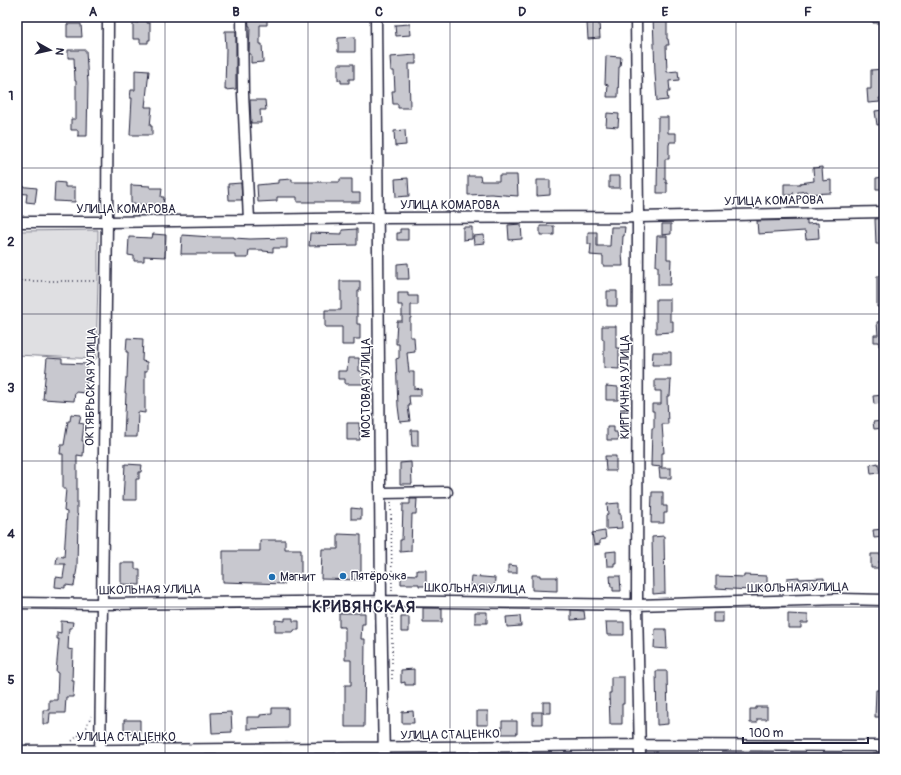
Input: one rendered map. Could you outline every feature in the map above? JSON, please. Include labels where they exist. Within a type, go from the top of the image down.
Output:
[{"type":"street","name":"ОКТЯБРЬСКАЯ УЛИЦА","points":[[100,754],[107,222],[108,17]]},
{"type":"street","points":[[242,17],[249,220]]},
{"type":"street","name":"МОСТОВАЯ УЛИЦА","points":[[376,17],[381,601],[384,753]]},
{"type":"street","name":"КИРПИЧНАЯ УЛИЦА","points":[[636,17],[638,217],[637,605],[640,758]]},
{"type":"street","name":"УЛИЦА КОМАРОВА","points":[[17,222],[638,217],[884,212]]},
{"type":"street","points":[[380,493],[447,492]]},
{"type":"street","name":"ШКОЛЬНАЯ УЛИЦА","points":[[17,604],[392,601],[637,605],[841,599],[884,600]]},
{"type":"street","name":"УЛИЦА СТАЦЕНКО","points":[[17,751],[100,754],[384,753],[640,746],[884,746]]},
{"type":"path","points":[[17,282],[106,281]]},
{"type":"path","points":[[391,493],[392,686]]},
{"type":"path","points":[[71,742],[86,729],[92,716]]},
{"type":"shaded area","points":[[98,230],[96,359],[17,355],[17,231]]},
{"type":"building","points":[[138,17],[147,17],[147,23],[150,23],[150,40],[148,40],[148,43],[140,43],[140,39],[133,39],[133,22],[138,23]]},
{"type":"building","points":[[248,17],[267,17],[267,25],[260,25],[260,44],[262,44],[263,62],[251,63],[251,54],[249,54],[250,26]]},
{"type":"building","points":[[653,17],[667,17],[667,39],[669,45],[666,45],[667,72],[678,71],[679,80],[669,81],[670,92],[667,92],[668,100],[657,101]]},
{"type":"building","points":[[873,17],[884,17],[884,23],[873,23]]},
{"type":"building","points":[[599,22],[600,38],[588,39],[587,23]]},
{"type":"building","points":[[67,24],[81,24],[82,37],[67,37]]},
{"type":"building","points":[[410,24],[411,35],[396,36],[395,25]]},
{"type":"building","points":[[225,31],[236,31],[236,89],[225,90]]},
{"type":"building","points":[[355,37],[355,52],[338,52],[338,38]]},
{"type":"building","points":[[68,50],[86,50],[88,84],[87,136],[78,136],[78,130],[71,130],[71,119],[76,119],[76,81],[74,58],[68,58]]},
{"type":"building","points":[[416,55],[416,64],[409,64],[410,108],[398,108],[398,104],[393,104],[392,91],[395,91],[394,71],[391,71],[390,57]]},
{"type":"building","points":[[606,56],[621,57],[619,67],[618,97],[607,97],[608,85],[605,84]]},
{"type":"building","points":[[338,64],[354,64],[354,79],[349,79],[349,83],[341,83],[341,80],[338,80]]},
{"type":"building","points":[[884,69],[884,98],[879,98],[880,102],[868,103],[867,89],[871,89],[871,70]]},
{"type":"building","points":[[135,70],[149,71],[145,107],[152,107],[150,126],[152,126],[152,135],[130,135],[132,98],[130,98],[131,90],[135,90]]},
{"type":"building","points":[[250,100],[265,100],[266,110],[260,110],[261,123],[251,123]]},
{"type":"building","points":[[884,110],[884,124],[877,125],[875,111]]},
{"type":"building","points":[[607,113],[619,114],[618,127],[606,126]]},
{"type":"building","points":[[658,117],[668,117],[668,133],[676,133],[676,142],[670,142],[669,145],[669,159],[665,159],[665,180],[667,183],[667,193],[657,193]]},
{"type":"building","points":[[405,130],[406,145],[395,146],[394,131]]},
{"type":"building","points":[[822,167],[823,181],[831,180],[831,193],[807,194],[806,191],[793,193],[793,195],[784,195],[784,184],[800,184],[814,181],[813,168]]},
{"type":"building","points":[[499,175],[517,175],[518,196],[491,194],[468,195],[468,176],[480,176],[481,181],[499,181]]},
{"type":"building","points":[[609,176],[620,176],[620,188],[609,188]]},
{"type":"building","points":[[884,177],[884,189],[876,189],[876,178]]},
{"type":"building","points":[[408,178],[409,196],[396,197],[395,179]]},
{"type":"building","points":[[292,179],[292,182],[340,182],[340,179],[352,179],[352,193],[360,193],[360,202],[297,202],[297,197],[277,197],[277,201],[258,202],[257,185],[278,183],[278,180]]},
{"type":"building","points":[[537,180],[550,180],[550,195],[537,196]]},
{"type":"building","points":[[55,182],[65,183],[65,187],[75,187],[75,202],[54,201]]},
{"type":"building","points":[[241,183],[242,200],[229,200],[228,184]]},
{"type":"building","points":[[131,185],[162,188],[161,197],[164,197],[163,205],[131,204]]},
{"type":"building","points":[[17,186],[37,188],[35,203],[26,202],[27,194],[17,193]]},
{"type":"building","points":[[884,218],[884,244],[876,244],[875,219]]},
{"type":"building","points":[[807,220],[807,224],[818,223],[819,238],[806,239],[805,231],[758,234],[757,221]]},
{"type":"building","points":[[521,224],[522,239],[509,240],[508,225]]},
{"type":"building","points":[[662,224],[671,224],[671,234],[662,235]]},
{"type":"building","points":[[540,226],[554,226],[554,235],[540,235]]},
{"type":"building","points":[[463,227],[472,227],[472,239],[463,240]]},
{"type":"building","points":[[611,227],[625,227],[622,253],[623,266],[603,266],[603,256],[590,255],[591,244],[588,244],[588,232],[597,232],[597,246],[610,246]]},
{"type":"building","points":[[357,229],[357,245],[309,246],[310,233],[342,234],[342,230]]},
{"type":"building","points":[[400,229],[408,229],[408,240],[397,240],[397,233],[400,233]]},
{"type":"building","points":[[153,234],[166,235],[165,257],[144,256],[144,261],[134,261],[134,256],[128,255],[129,237],[152,238]]},
{"type":"building","points":[[182,235],[250,239],[287,238],[287,248],[273,248],[273,252],[249,250],[248,258],[235,258],[235,254],[181,254]]},
{"type":"building","points":[[484,235],[485,243],[474,244],[473,236]]},
{"type":"building","points":[[657,236],[667,236],[667,259],[671,259],[670,285],[658,285],[658,266],[656,266]]},
{"type":"building","points":[[408,263],[409,279],[397,279],[397,264]]},
{"type":"building","points":[[877,276],[884,276],[884,307],[877,307]]},
{"type":"building","points":[[340,281],[360,281],[360,291],[358,291],[357,305],[357,324],[360,324],[360,339],[354,339],[354,345],[342,345],[342,327],[325,327],[325,310],[341,310]]},
{"type":"building","points":[[607,291],[617,291],[617,306],[607,306]]},
{"type":"building","points":[[398,293],[408,293],[408,296],[418,296],[418,305],[411,305],[410,318],[410,337],[414,337],[415,352],[407,353],[409,372],[414,372],[414,389],[421,388],[421,396],[409,396],[410,406],[408,406],[410,421],[400,422],[396,359],[399,358],[399,344],[396,344],[396,338],[397,321],[402,321],[402,305],[398,305]]},
{"type":"building","points":[[656,299],[670,299],[670,321],[673,321],[673,332],[656,333]]},
{"type":"building","points":[[884,321],[884,346],[879,346],[879,342],[874,342],[874,335],[878,335],[877,322]]},
{"type":"building","points":[[602,326],[616,326],[616,348],[619,348],[619,369],[604,368],[604,339],[602,339]]},
{"type":"building","points":[[127,338],[143,339],[142,361],[147,362],[147,371],[145,371],[145,413],[138,412],[137,437],[124,437],[128,352],[126,352]]},
{"type":"building","points":[[653,352],[671,352],[671,365],[652,365]]},
{"type":"building","points":[[47,358],[62,359],[62,363],[87,364],[86,393],[75,392],[74,401],[43,399]]},
{"type":"building","points":[[348,358],[359,358],[359,371],[363,371],[363,384],[345,384],[345,379],[338,379],[338,371],[347,371]]},
{"type":"building","points":[[655,380],[671,380],[670,396],[667,396],[668,424],[662,424],[664,453],[662,453],[662,467],[651,466],[652,428],[654,428],[654,411],[652,411],[652,404],[661,404],[661,391],[655,391]]},
{"type":"building","points":[[606,386],[618,387],[618,400],[606,400]]},
{"type":"building","points":[[884,395],[884,403],[874,404],[873,396]]},
{"type":"building","points":[[71,414],[81,415],[79,423],[84,424],[82,441],[84,441],[83,456],[77,455],[77,568],[74,586],[65,585],[65,588],[55,587],[56,577],[63,578],[65,564],[56,564],[57,556],[64,557],[67,512],[64,511],[66,489],[63,489],[63,454],[60,454],[61,445],[64,445],[68,421],[70,421]]},
{"type":"building","points":[[884,421],[884,428],[874,429],[873,422]]},
{"type":"building","points":[[347,423],[359,423],[360,440],[347,440]]},
{"type":"building","points":[[607,427],[614,427],[614,432],[617,432],[618,440],[607,440]]},
{"type":"building","points":[[411,430],[418,430],[418,446],[412,446]]},
{"type":"building","points":[[605,456],[616,456],[616,471],[606,471]]},
{"type":"building","points":[[411,462],[412,484],[400,484],[400,463]]},
{"type":"building","points":[[878,463],[880,473],[871,474],[870,465]]},
{"type":"building","points":[[125,464],[142,465],[141,472],[139,472],[139,479],[136,479],[136,500],[123,500]]},
{"type":"building","points":[[659,468],[671,468],[671,478],[660,478]]},
{"type":"building","points":[[652,492],[663,492],[663,506],[667,506],[667,513],[664,513],[664,523],[651,523]]},
{"type":"building","points":[[410,499],[417,499],[416,514],[412,514],[411,551],[400,552],[400,540],[402,540],[403,504],[410,504]]},
{"type":"building","points":[[619,503],[619,514],[621,514],[622,528],[606,529],[606,515],[608,515],[607,504]]},
{"type":"building","points":[[351,508],[361,509],[361,519],[351,519]]},
{"type":"building","points":[[884,529],[884,537],[874,538],[873,530]]},
{"type":"building","points":[[605,531],[606,539],[600,540],[600,544],[594,545],[592,533]]},
{"type":"building","points":[[338,534],[361,535],[361,580],[321,579],[322,549],[338,549]]},
{"type":"building","points":[[664,536],[665,593],[653,594],[652,537]]},
{"type":"building","points":[[260,540],[285,540],[285,549],[301,549],[301,580],[285,580],[285,584],[223,582],[223,551],[260,551]]},
{"type":"building","points":[[616,551],[616,563],[614,563],[614,566],[607,566],[606,552]]},
{"type":"building","points":[[871,554],[884,554],[884,561],[879,561],[879,568],[871,568]]},
{"type":"building","points":[[121,563],[135,563],[135,569],[140,569],[140,585],[121,584]]},
{"type":"building","points":[[508,565],[517,566],[517,573],[508,573]]},
{"type":"building","points":[[417,570],[426,570],[426,586],[419,586],[419,584],[401,584],[401,574],[417,575]]},
{"type":"building","points":[[532,575],[540,575],[540,577],[557,577],[557,591],[532,590]]},
{"type":"building","points":[[744,575],[767,576],[767,589],[749,590],[716,588],[716,576],[744,577]]},
{"type":"building","points":[[471,576],[495,578],[494,591],[487,591],[487,587],[470,586]]},
{"type":"building","points":[[610,576],[620,576],[621,591],[613,591]]},
{"type":"building","points":[[799,577],[799,579],[824,578],[824,587],[787,588],[787,578]]},
{"type":"building","points":[[423,608],[442,608],[442,622],[423,622]]},
{"type":"building","points":[[571,610],[584,611],[585,619],[571,620]]},
{"type":"building","points":[[475,612],[487,612],[487,623],[475,623]]},
{"type":"building","points":[[339,613],[365,613],[365,624],[362,624],[361,639],[365,639],[364,727],[345,727],[345,685],[351,685],[351,660],[345,660],[345,627],[339,627]]},
{"type":"building","points":[[713,613],[723,613],[723,622],[713,622]]},
{"type":"building","points":[[788,614],[808,615],[808,623],[801,623],[801,628],[788,628]]},
{"type":"building","points":[[520,616],[521,626],[507,627],[506,617]]},
{"type":"building","points":[[401,617],[409,617],[409,632],[401,632]]},
{"type":"building","points":[[285,618],[293,618],[293,621],[299,621],[299,630],[294,630],[294,632],[275,632],[275,620],[285,621]]},
{"type":"building","points":[[61,621],[73,622],[72,628],[69,628],[68,649],[73,650],[73,697],[66,697],[65,713],[50,713],[49,724],[43,724],[43,710],[49,710],[49,700],[57,700],[58,673],[56,672],[59,639],[57,639],[57,632],[61,633]]},
{"type":"building","points":[[606,622],[624,622],[624,635],[607,635]]},
{"type":"building","points":[[655,629],[666,629],[667,649],[654,648]]},
{"type":"building","points":[[414,669],[414,685],[405,685],[405,682],[401,683],[401,670]]},
{"type":"building","points":[[656,671],[667,671],[668,724],[657,725]]},
{"type":"building","points":[[611,677],[624,677],[622,724],[610,724],[609,693],[611,693]]},
{"type":"building","points":[[876,690],[884,690],[884,717],[875,717]]},
{"type":"building","points":[[543,702],[551,702],[551,713],[543,713]]},
{"type":"building","points":[[756,707],[767,707],[767,719],[757,719],[757,723],[750,723],[750,709],[756,709]]},
{"type":"building","points":[[272,708],[288,708],[288,728],[247,729],[247,717],[260,717],[260,715],[272,714]]},
{"type":"building","points":[[413,711],[414,723],[402,723],[402,712]]},
{"type":"building","points":[[477,711],[488,711],[488,725],[477,725]]},
{"type":"building","points":[[231,712],[232,732],[212,733],[211,713]]},
{"type":"building","points":[[533,712],[542,712],[542,724],[533,724]]},
{"type":"building","points":[[124,720],[140,720],[140,734],[124,734]]},
{"type":"building","points":[[502,721],[517,721],[517,734],[502,734]]},
{"type":"place","name":"Пятёрочка","points":[[343,576]]},
{"type":"place","name":"Магнит","points":[[272,577]]},
{"type":"district","name":"КРИВЯНСКАЯ","points":[[364,607]]}]
